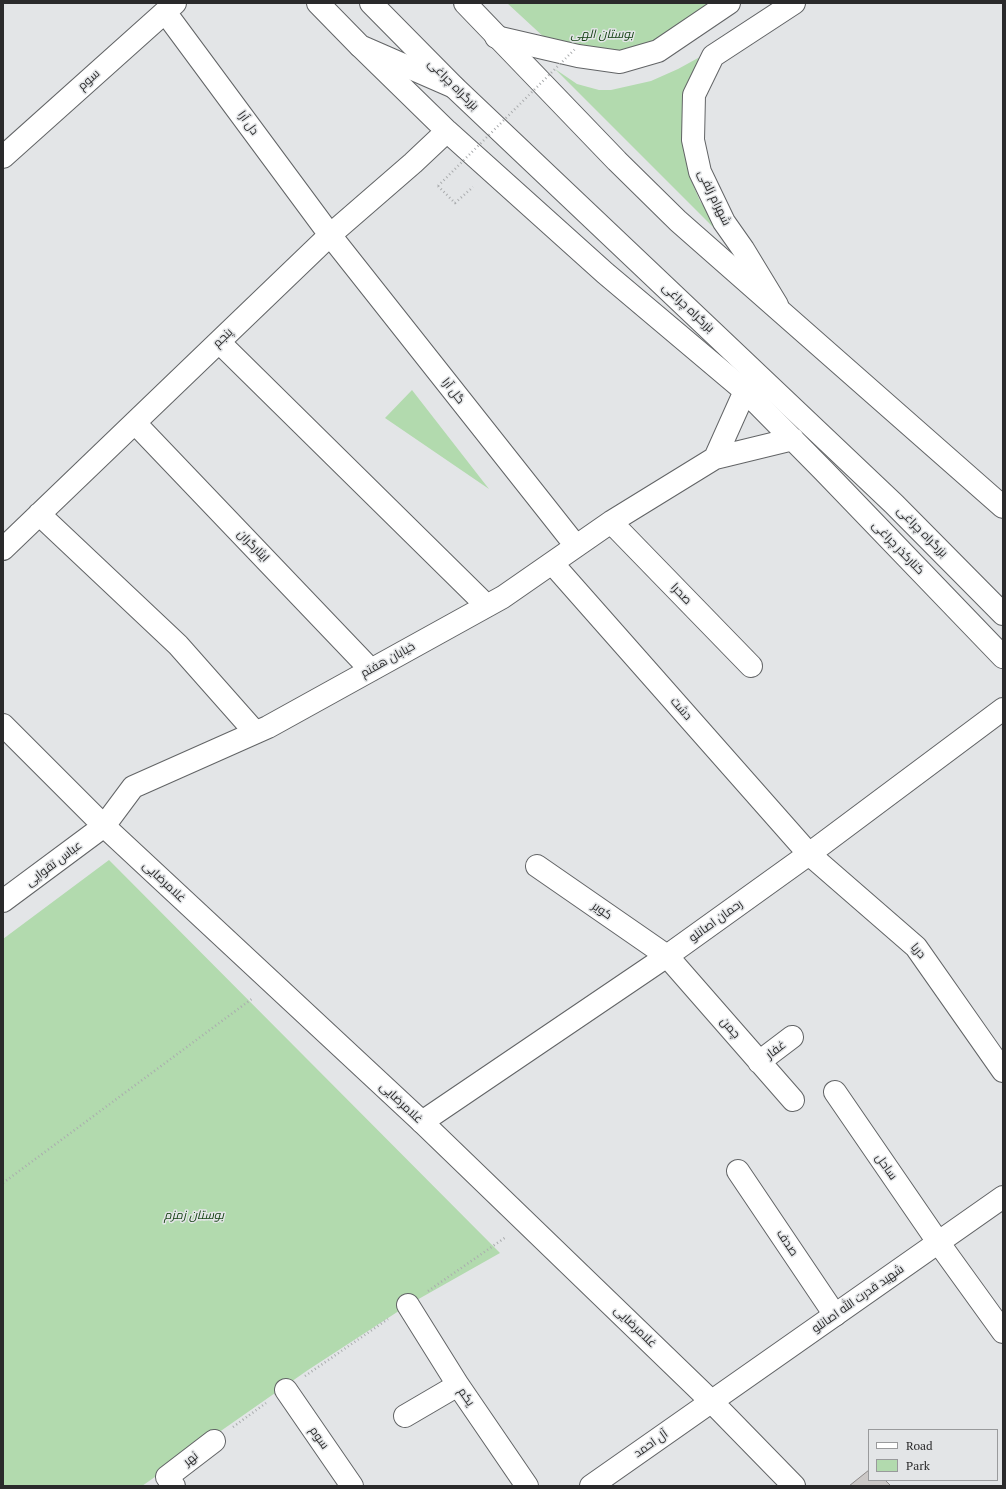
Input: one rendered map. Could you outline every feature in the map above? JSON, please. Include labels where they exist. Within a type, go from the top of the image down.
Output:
[{"type":"main road","name":"کنارکذر چراغی","points":[[318,3],[447,131],[605,274],[745,391],[1003,657]]},
{"type":"main road","name":"بزرگراه چراغی","points":[[371,3],[454,87],[851,462],[932,541],[1003,614]]},
{"type":"main road","points":[[465,3],[496,37],[617,161],[678,221],[779,308],[1003,507]]},
{"type":"main road","points":[[496,37],[578,56],[620,62],[658,51],[729,3]]},
{"type":"main road","name":"شهرام زلفی","points":[[779,308],[724,222],[700,172],[692,140],[694,95],[713,56],[794,3]]},
{"type":"main road","name":"سوم","points":[[3,156],[170,7]]},
{"type":"main road","name":"دل آرا","points":[[170,7],[330,235]]},
{"type":"main road","points":[[360,46],[454,87]]},
{"type":"main road","name":"پنجم","points":[[3,549],[330,235],[413,163],[447,131]]},
{"type":"main road","name":"گل آرا","points":[[330,235],[576,546]]},
{"type":"main road","points":[[219,342],[486,605]]},
{"type":"main road","points":[[714,458],[745,391]]},
{"type":"main road","name":"ایثارگران","points":[[135,423],[371,670]]},
{"type":"main road","points":[[714,458],[793,439]]},
{"type":"main road","name":"خیابان هفتم","points":[[104,826],[133,787],[256,732],[503,597],[611,522],[714,458]]},
{"type":"main road","points":[[39,514],[178,645],[256,732]]},
{"type":"main road","name":"صحرا","points":[[611,522],[751,666]]},
{"type":"main road","name":"دشت","points":[[552,563],[809,854]]},
{"type":"main road","name":"رحمان اصانلو","points":[[422,1122],[667,956],[809,854],[1003,709]]},
{"type":"main road","name":"غلامرضایی","points":[[3,725],[104,826],[422,1122],[712,1402],[794,1486]]},
{"type":"main road","name":"عباس تقوایی","points":[[3,901],[104,826]]},
{"type":"main road","name":"دریا","points":[[809,854],[916,947],[1003,1070]]},
{"type":"main road","name":"کویر","points":[[536,866],[667,956]]},
{"type":"main road","name":"چمن","points":[[667,956],[792,1100]]},
{"type":"main road","name":"غفار","points":[[759,1062],[792,1037]]},
{"type":"main road","name":"ساحل","points":[[835,1092],[938,1242],[1003,1332]]},
{"type":"main road","name":"صدف","points":[[738,1171],[835,1315]]},
{"type":"main road","name":"شهید قدرت الله اصانلو","points":[[712,1402],[1003,1196]]},
{"type":"main road","name":"یکم","points":[[408,1305],[458,1385],[527,1486]]},
{"type":"main road","points":[[405,1416],[458,1385]]},
{"type":"main road","name":"سوم","points":[[286,1390],[352,1486]]},
{"type":"main road","name":"آل احمد","points":[[591,1486],[712,1402]]},
{"type":"main road","name":"نهر","points":[[171,1482],[214,1441]]},
{"type":"path","points":[[455,202],[438,186],[576,48]]},
{"type":"path","points":[[3,1183],[273,984]]},
{"type":"path","points":[[214,1441],[526,1223]]},
{"type":"green space","name":"بوستان الهی","points":[[507,3],[739,3],[639,61],[546,39]]},
{"type":"green space","points":[[709,52],[684,146],[686,162],[691,180],[700,201],[737,251],[555,69],[577,84],[599,90],[611,90],[651,81],[678,69]]},
{"type":"green space","points":[[412,390],[489,489],[385,418]]},
{"type":"green space","name":"بوستان زمزم","points":[[109,860],[500,1253],[408,1305],[308,1370],[142,1486],[3,1486],[3,939]]},
{"type":"building","points":[[868,1471],[868,1481],[886,1481],[891,1486],[849,1486]]}]
